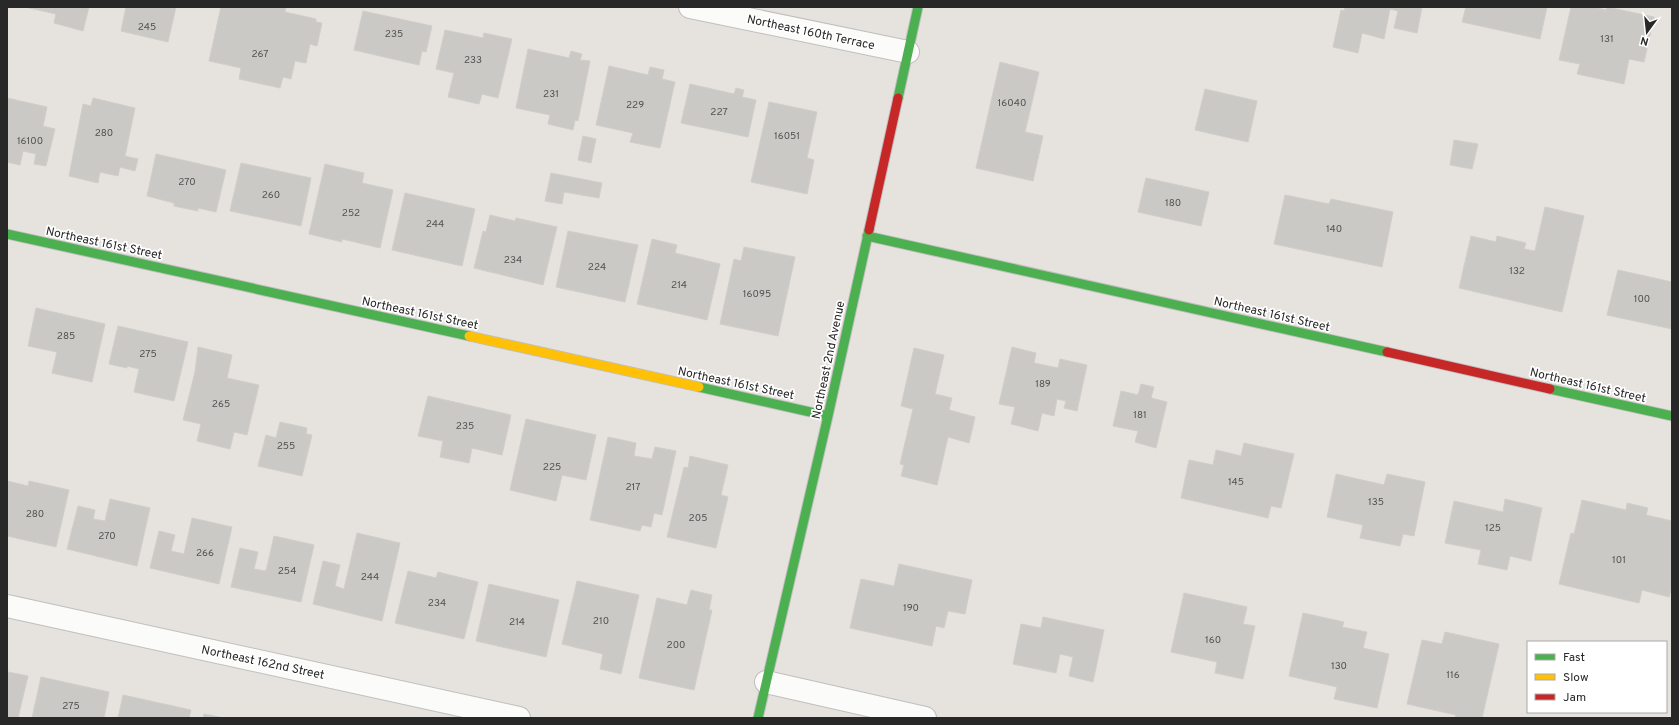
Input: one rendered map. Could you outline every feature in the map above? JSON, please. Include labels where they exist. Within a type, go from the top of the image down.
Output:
[{"type":"street","name":"Northeast 160th Terrace","points":[[690,7],[908,52]]},
{"type":"street","name":"Northeast 2nd Avenue","points":[[758,718],[828,416],[918,7]]},
{"type":"street","name":"Northeast 161st Street","points":[[7,234],[828,416]]},
{"type":"street","name":"Northeast 161st Street","points":[[867,236],[1672,416]]},
{"type":"street","name":"Northeast 162nd Street","points":[[7,606],[519,718]]},
{"type":"street","points":[[766,682],[925,718]]},
{"type":"building","points":[[25,7],[89,7],[83,31],[54,23],[56,14]]},
{"type":"building","points":[[126,7],[176,7],[168,42],[121,31]]},
{"type":"building","points":[[221,7],[286,7],[285,12],[316,19],[316,22],[322,23],[317,46],[310,44],[306,63],[295,61],[291,79],[283,77],[280,88],[239,79],[241,68],[209,61]]},
{"type":"building","points":[[1345,7],[1422,7],[1417,33],[1394,28],[1398,11],[1390,9],[1384,39],[1362,33],[1358,53],[1333,47],[1341,10],[1344,11]]},
{"type":"building","points":[[1466,7],[1547,7],[1540,39],[1462,22]]},
{"type":"building","points":[[1571,7],[1593,7],[1606,10],[1607,7],[1654,17],[1644,62],[1629,59],[1624,84],[1577,74],[1580,64],[1559,60]]},
{"type":"building","points":[[363,11],[432,26],[426,52],[422,51],[419,65],[354,50]]},
{"type":"building","points":[[445,30],[483,38],[484,33],[512,39],[498,98],[482,94],[479,104],[448,97],[454,73],[436,69]]},
{"type":"building","points":[[528,49],[569,58],[571,51],[582,54],[580,60],[590,61],[578,121],[575,120],[573,130],[548,124],[550,115],[516,108]]},
{"type":"building","points":[[1000,62],[1039,72],[1025,132],[1043,136],[1033,181],[976,168]]},
{"type":"building","points":[[609,66],[648,75],[650,67],[664,70],[662,79],[675,82],[660,148],[630,142],[633,133],[596,125]]},
{"type":"building","points":[[690,84],[734,94],[736,88],[744,90],[742,97],[756,100],[748,137],[681,123]]},
{"type":"building","points":[[1205,89],[1257,101],[1248,142],[1195,130]]},
{"type":"building","points":[[7,98],[47,107],[43,126],[55,129],[46,166],[34,164],[36,154],[23,151],[20,165],[7,162]]},
{"type":"building","points":[[93,98],[135,108],[125,156],[138,159],[135,171],[120,167],[118,176],[100,172],[98,183],[69,176],[83,104],[91,106]]},
{"type":"building","points":[[769,102],[817,112],[807,158],[814,160],[807,194],[751,182]]},
{"type":"building","points":[[583,136],[596,139],[591,163],[578,160]]},
{"type":"building","points":[[1454,140],[1478,144],[1472,169],[1450,165]]},
{"type":"building","points":[[156,154],[226,170],[216,212],[198,208],[198,211],[174,206],[174,203],[147,196]]},
{"type":"building","points":[[241,163],[311,178],[301,226],[230,211]]},
{"type":"building","points":[[325,164],[364,173],[362,183],[393,190],[380,248],[342,239],[342,242],[309,234]]},
{"type":"building","points":[[551,173],[602,183],[599,198],[564,192],[562,204],[545,201]]},
{"type":"building","points":[[1146,178],[1209,192],[1201,226],[1138,212]]},
{"type":"building","points":[[405,193],[475,209],[462,266],[392,250]]},
{"type":"building","points":[[1285,195],[1329,204],[1331,199],[1393,212],[1382,267],[1274,244]]},
{"type":"building","points":[[1545,207],[1584,216],[1562,312],[1459,288],[1471,236],[1496,242],[1497,236],[1526,243],[1524,249],[1535,251]]},
{"type":"building","points":[[490,215],[515,221],[516,218],[557,227],[543,285],[474,268],[483,231],[486,232]]},
{"type":"building","points":[[568,231],[638,245],[625,302],[556,287]]},
{"type":"building","points":[[652,239],[677,245],[675,253],[720,264],[707,320],[637,304]]},
{"type":"building","points":[[744,247],[795,257],[778,336],[720,324],[734,259],[741,261]]},
{"type":"building","points":[[1618,270],[1672,282],[1672,329],[1607,315]]},
{"type":"building","points":[[36,308],[105,324],[92,382],[52,373],[57,352],[28,346]]},
{"type":"building","points":[[118,326],[188,342],[174,401],[134,392],[139,369],[109,364]]},
{"type":"building","points":[[198,347],[232,355],[227,378],[259,385],[247,435],[234,432],[230,449],[197,441],[201,424],[183,420],[195,372]]},
{"type":"building","points":[[1012,347],[1036,353],[1034,363],[1058,368],[1060,359],[1087,365],[1077,411],[1064,408],[1066,401],[1057,399],[1054,416],[1042,413],[1038,431],[1011,424],[1015,407],[999,404]]},
{"type":"building","points":[[914,348],[944,355],[935,394],[952,398],[949,410],[975,417],[969,443],[948,437],[937,485],[901,476],[904,465],[900,464],[913,409],[901,406]]},
{"type":"building","points":[[1141,384],[1154,387],[1151,398],[1167,402],[1156,448],[1135,442],[1138,431],[1113,426],[1121,391],[1138,395]]},
{"type":"building","points":[[428,396],[511,415],[502,455],[472,448],[469,463],[440,457],[443,441],[418,436]]},
{"type":"building","points":[[526,419],[596,435],[586,480],[562,475],[556,501],[510,490]]},
{"type":"building","points":[[280,422],[307,428],[306,434],[312,435],[302,476],[258,466],[266,435],[276,438]]},
{"type":"building","points":[[608,437],[636,443],[634,456],[652,459],[655,447],[676,451],[662,515],[654,513],[651,527],[642,525],[640,531],[590,520]]},
{"type":"building","points":[[1244,443],[1294,454],[1281,508],[1271,506],[1268,518],[1181,498],[1189,460],[1213,465],[1216,450],[1241,456]]},
{"type":"building","points":[[690,456],[728,465],[721,495],[728,497],[716,548],[667,537],[684,467],[688,468]]},
{"type":"building","points":[[1336,474],[1384,485],[1387,474],[1425,482],[1414,536],[1403,534],[1400,546],[1360,538],[1363,525],[1327,517]]},
{"type":"building","points":[[7,481],[28,486],[29,481],[69,490],[56,547],[7,536]]},
{"type":"building","points":[[110,499],[150,508],[137,566],[67,549],[78,506],[95,510],[93,519],[105,521]]},
{"type":"building","points":[[1505,499],[1542,508],[1531,561],[1510,556],[1507,570],[1478,564],[1481,550],[1445,543],[1454,501],[1503,512]]},
{"type":"building","points":[[1582,500],[1626,510],[1627,503],[1648,508],[1646,515],[1672,521],[1672,586],[1669,597],[1642,590],[1639,603],[1559,584],[1571,533],[1574,534]]},
{"type":"building","points":[[192,518],[232,527],[219,584],[150,568],[159,531],[175,535],[171,551],[184,554]]},
{"type":"building","points":[[357,533],[400,543],[382,621],[313,604],[323,561],[340,565],[335,586],[344,589]]},
{"type":"building","points":[[274,536],[314,545],[301,602],[231,587],[240,548],[258,552],[254,569],[266,571]]},
{"type":"building","points":[[899,564],[972,580],[965,614],[948,611],[944,628],[936,626],[932,646],[850,628],[861,579],[894,586]]},
{"type":"building","points":[[408,571],[436,578],[438,572],[478,582],[464,639],[395,623]]},
{"type":"building","points":[[577,581],[639,595],[621,674],[600,669],[603,654],[562,644]]},
{"type":"building","points":[[489,584],[559,600],[546,657],[476,641]]},
{"type":"building","points":[[691,590],[712,595],[709,610],[712,610],[694,690],[639,678],[657,598],[687,605]]},
{"type":"building","points":[[1184,593],[1247,607],[1243,624],[1255,626],[1243,679],[1215,673],[1217,662],[1171,652]]},
{"type":"building","points":[[1303,613],[1344,622],[1342,627],[1367,632],[1363,648],[1389,654],[1377,708],[1334,699],[1337,687],[1289,676]]},
{"type":"building","points":[[1043,617],[1104,630],[1093,682],[1069,676],[1073,657],[1060,654],[1056,673],[1013,664],[1021,624],[1041,628]]},
{"type":"building","points":[[1445,632],[1499,644],[1482,718],[1455,718],[1456,715],[1407,704],[1422,640],[1442,644]]},
{"type":"building","points":[[8,672],[28,676],[18,718],[7,718]]},
{"type":"building","points":[[41,677],[109,692],[104,718],[32,718]]},
{"type":"building","points":[[123,695],[191,710],[189,718],[118,718]]},
{"type":"building","points":[[204,714],[224,718],[203,718]]},
{"type":"traffic: fast","points":[[898,98],[918,7]]},
{"type":"traffic: fast","points":[[758,718],[828,416],[869,230]]},
{"type":"traffic: fast","points":[[7,234],[469,336]]},
{"type":"traffic: fast","points":[[867,236],[1387,352]]},
{"type":"traffic: fast","points":[[699,387],[828,416]]},
{"type":"traffic: fast","points":[[1550,389],[1672,416]]},
{"type":"traffic: slow","points":[[469,336],[699,387]]},
{"type":"traffic: jam","points":[[869,230],[898,98]]},
{"type":"traffic: jam","points":[[1387,352],[1550,389]]}]
